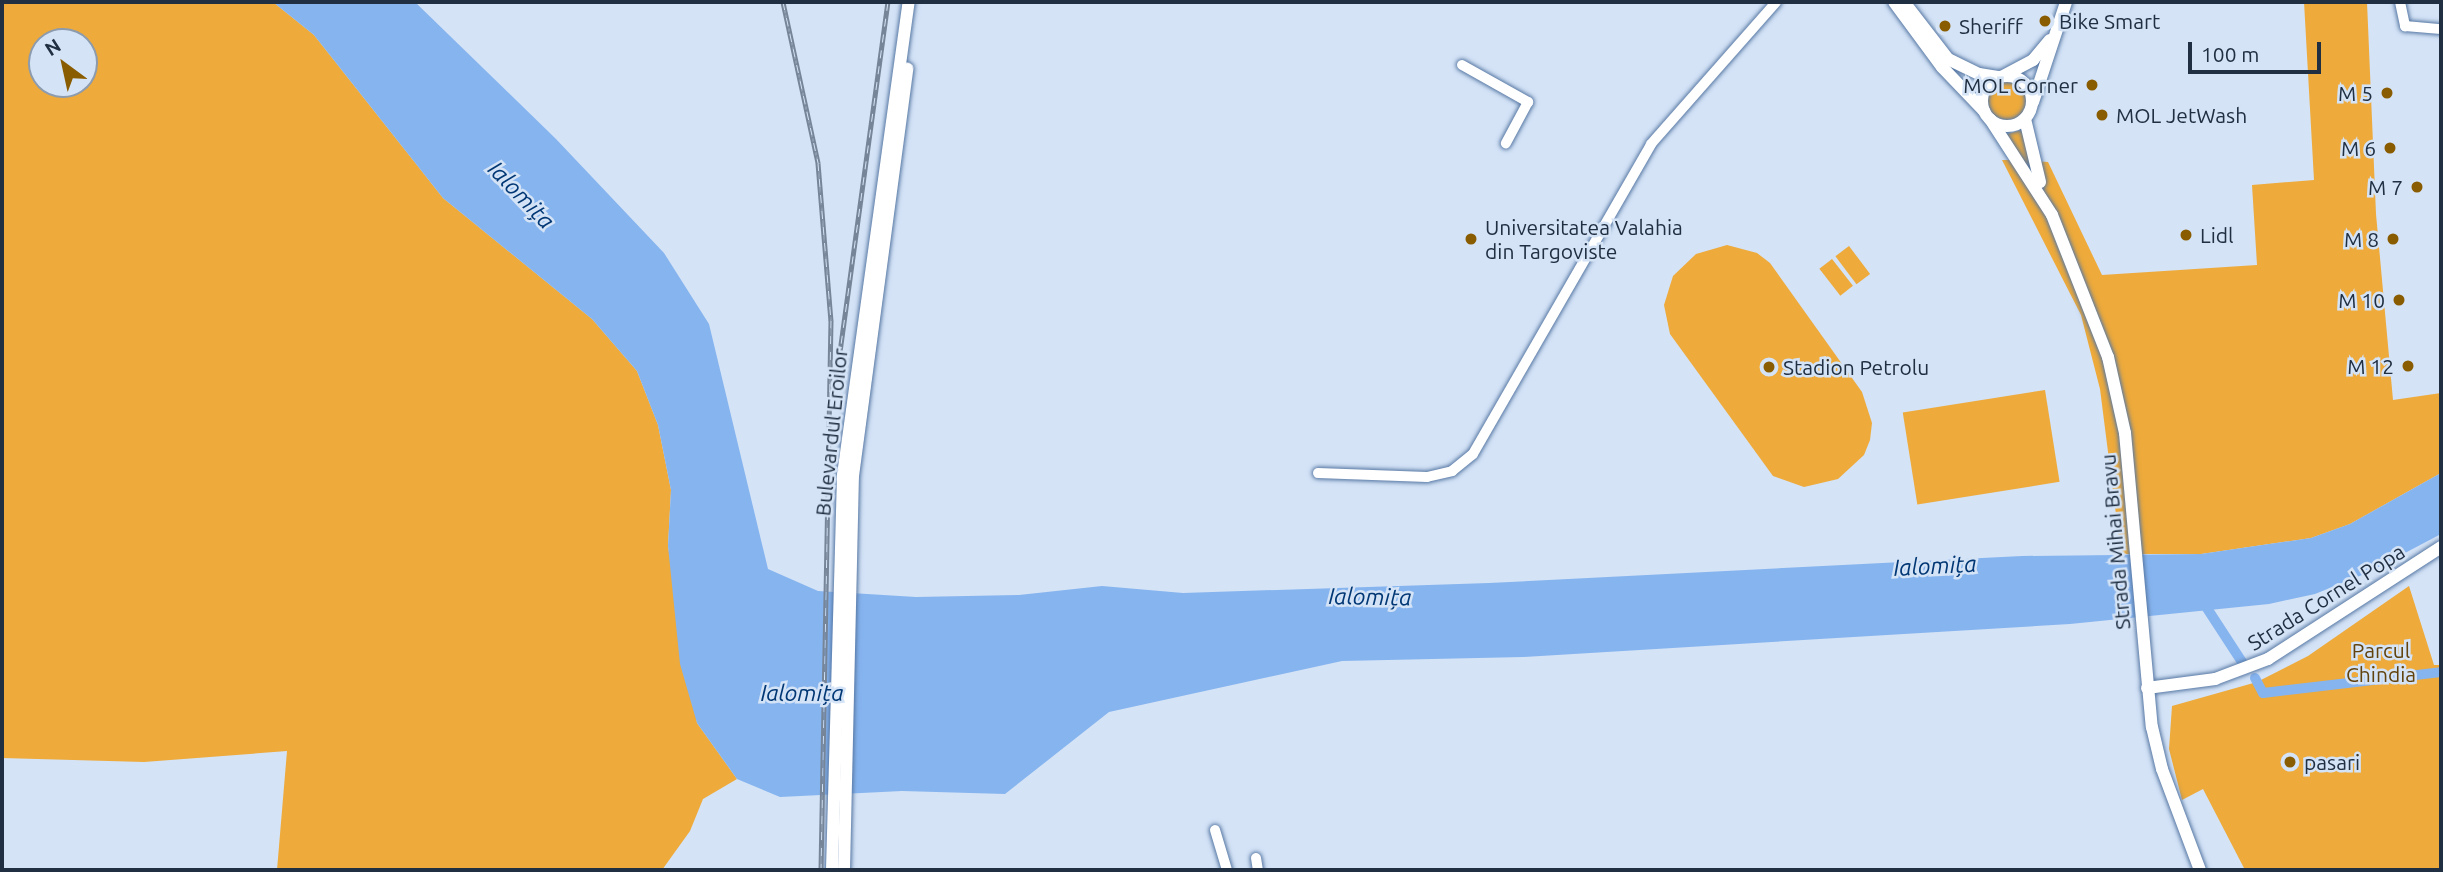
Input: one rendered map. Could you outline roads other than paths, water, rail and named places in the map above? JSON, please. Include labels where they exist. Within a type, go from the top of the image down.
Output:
[{"type":"main road","name":"Bulevardul Eroilor","points":[[832,870],[845,530],[854,384],[909,2]]},
{"type":"main road","name":"Bulevardul Eroilor","points":[[844,870],[845,530],[917,2]]},
{"type":"main road","name":"Strada Mihai Bravu","points":[[1894,2],[1930,52],[1987,115],[2052,215]]},
{"type":"main road","points":[[1905,2],[1951,61],[2024,82],[2032,102]]},
{"type":"main road","points":[[2056,31],[2033,60],[2001,76],[1983,95],[1987,115],[2004,126],[2025,119],[2032,102],[2066,2]]},
{"type":"main road","name":"Strada Mihai Bravu","points":[[2025,119],[2052,215],[2108,357],[2125,433],[2151,722],[2164,776],[2200,870]]},
{"type":"main road","name":"Strada Cornel Popa","points":[[2147,688],[2215,679],[2276,655],[2441,547]]},
{"type":"main road","points":[[2145,667],[2163,687],[2154,698],[2151,722]]},
{"type":"street","points":[[1318,472],[1427,477],[1452,471],[1473,453],[1651,144],[1776,2]]},
{"type":"street","points":[[2400,2],[2405,26],[2441,29]]},
{"type":"street","points":[[1462,65],[1528,102],[1506,143]]},
{"type":"street","points":[[1215,830],[1227,870]]},
{"type":"street","points":[[1256,859],[1258,870]]},
{"type":"water","name":"Ialomița","points":[[273,2],[415,2],[556,139],[664,253],[709,324],[768,569],[818,591],[916,597],[1019,595],[1102,586],[1183,593],[1489,583],[2022,556],[2201,554],[2311,538],[2350,524],[2441,473],[2441,534],[2367,573],[2315,594],[2269,604],[2070,624],[1523,657],[1342,661],[1109,712],[1005,794],[902,791],[780,797],[737,779],[697,723],[680,664],[668,546],[671,490],[658,425],[637,371],[592,319],[443,198],[314,35]]},
{"type":"waterway","points":[[2201,599],[2244,665]]},
{"type":"waterway","points":[[2255,678],[2263,693],[2441,672]]},
{"type":"railway","points":[[783,2],[818,163],[831,320],[821,870]]},
{"type":"railway","points":[[839,359],[888,2]]},
{"type":"place","name":"Bike Smart","points":[[2045,21]]},
{"type":"place","name":"Sheriff","points":[[1945,26]]},
{"type":"place","name":"MOL Corner","points":[[2092,85]]},
{"type":"place","name":"M 5","points":[[2387,93]]},
{"type":"place","name":"MOL JetWash","points":[[2102,115]]},
{"type":"place","name":"M 6","points":[[2390,148]]},
{"type":"place","name":"M 7","points":[[2417,187]]},
{"type":"place","name":"Lidl","points":[[2186,235]]},
{"type":"place","name":"Universitatea Valahia din Targoviste","points":[[1471,239]]},
{"type":"place","name":"M 8","points":[[2393,239]]},
{"type":"place","name":"M 10","points":[[2399,300]]},
{"type":"place","name":"M 12","points":[[2408,366]]},
{"type":"place","name":"Stadion Petrolu","points":[[1769,367]]},
{"type":"place","name":"pasari","points":[[2290,762]]},
{"type":"park label","name":"Parcul Chindia","points":[[2381,662]]}]
